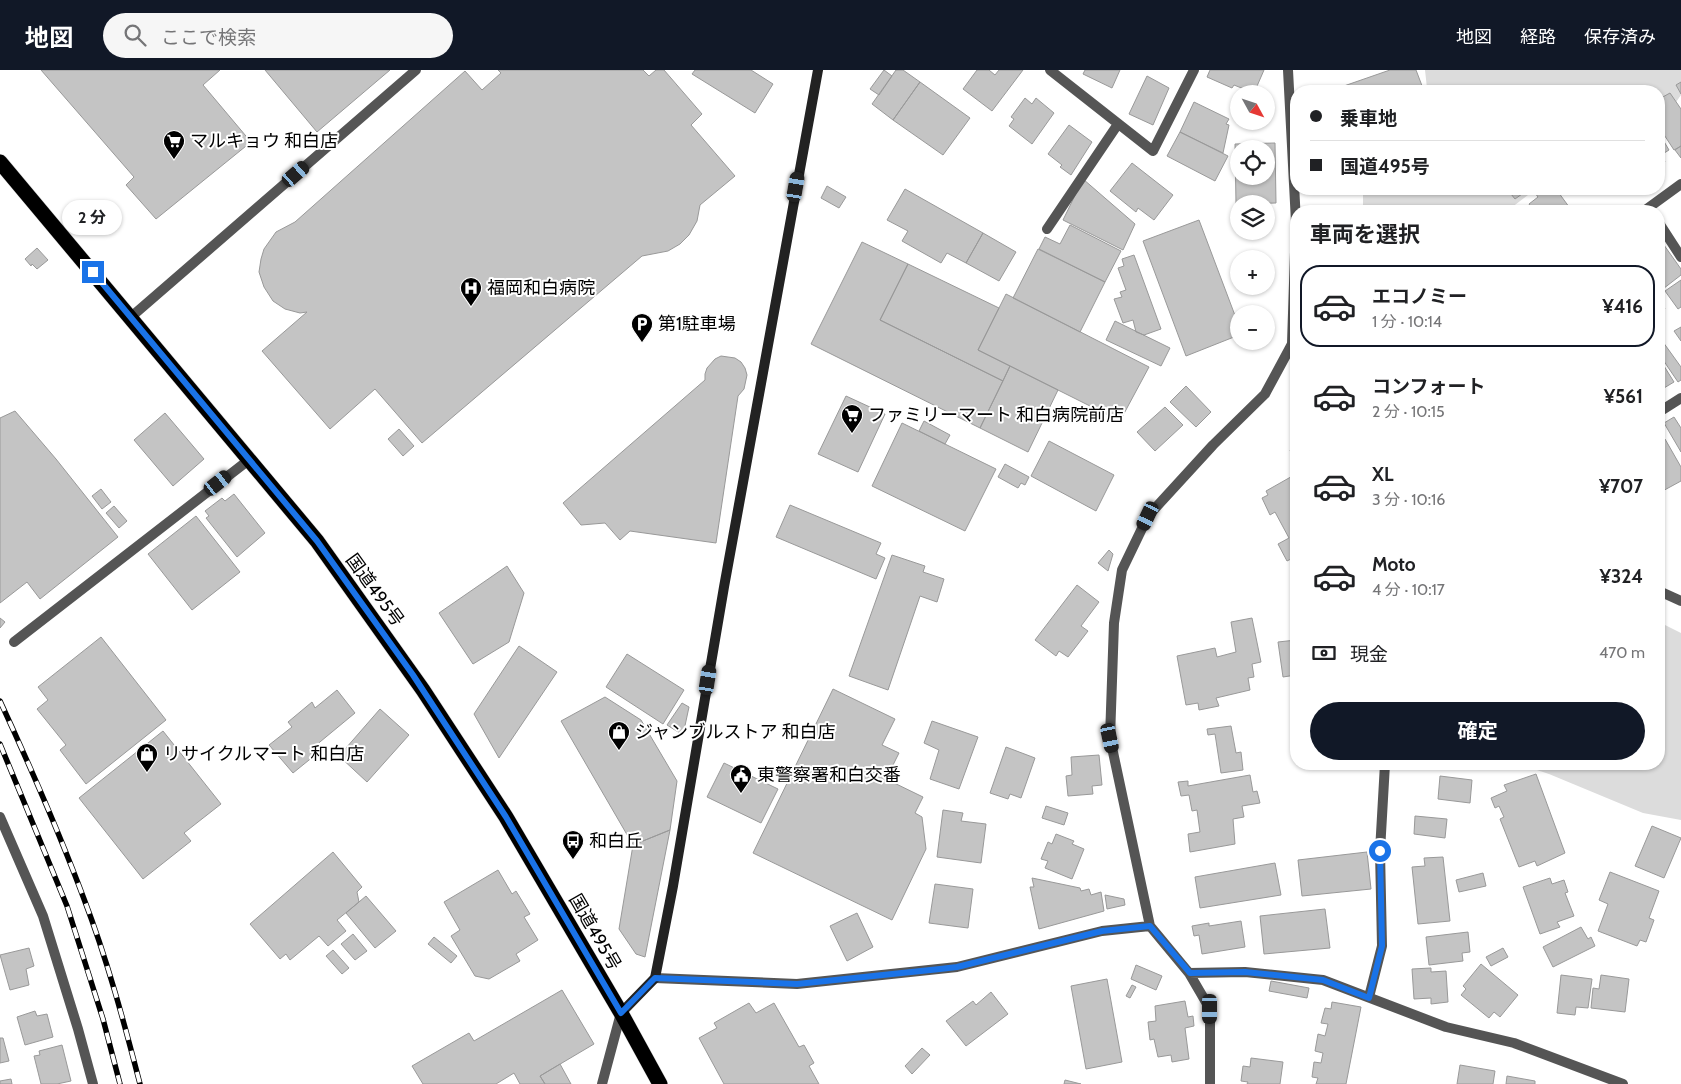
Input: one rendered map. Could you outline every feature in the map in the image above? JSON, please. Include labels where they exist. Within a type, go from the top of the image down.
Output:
[{"type":"highway","name":"国道495号","points":[[0,162],[317,541],[423,690],[506,817],[621,1013],[660,1084]]},
{"type":"street","points":[[131,317],[416,70]]},
{"type":"street","points":[[602,1084],[621,1013],[655,978],[818,70]]},
{"type":"street","points":[[1050,70],[1153,151],[1194,70]]},
{"type":"street","points":[[1288,70],[1290,108]]},
{"type":"street","points":[[1047,229],[1118,124]]},
{"type":"street","points":[[1654,205],[1681,184]]},
{"type":"street","points":[[1665,232],[1681,257]]},
{"type":"street","points":[[1210,1084],[1210,1009],[1190,973],[1150,926],[1110,738],[1114,623],[1122,570],[1148,516],[1213,444],[1265,394],[1290,351]]},
{"type":"street","points":[[1665,408],[1681,398]]},
{"type":"street","points":[[14,642],[250,459]]},
{"type":"street","points":[[1665,594],[1681,602]]},
{"type":"street","points":[[1369,998],[1382,946],[1380,851],[1385,770]]},
{"type":"street","points":[[0,817],[43,916],[78,1029],[92,1084]]},
{"type":"street","points":[[655,978],[797,984],[957,967],[1102,931],[1150,926]]},
{"type":"street","points":[[1190,973],[1245,972],[1323,980],[1446,1027],[1514,1043],[1623,1084]]},
{"type":"shaded area","points":[[1425,70],[1681,70],[1681,95],[1674,105],[1665,100],[1665,85],[1427,85]]},
{"type":"shaded area","points":[[1363,195],[1528,195],[1515,205],[1363,205]]},
{"type":"shaded area","points":[[1665,625],[1681,633],[1681,820],[1643,813],[1537,770],[1665,770]]},
{"type":"building","name":"マルキョウ 和白店","points":[[41,70],[220,70],[203,85],[251,142],[156,219],[126,185],[134,177]]},
{"type":"building","points":[[265,70],[390,70],[317,132]]},
{"type":"building","points":[[498,70],[643,70],[649,76],[656,70],[664,70],[702,114],[691,125],[735,176],[700,205],[697,221],[689,235],[680,244],[668,251],[642,256],[422,443],[375,389],[330,429],[262,351],[307,312],[300,313],[285,309],[273,301],[264,287],[259,272],[264,249],[276,232],[295,222],[465,71],[482,90],[501,73]]},
{"type":"building","points":[[695,70],[751,70],[773,84],[755,113],[692,74]]},
{"type":"building","points":[[884,70],[892,76],[879,95],[870,89]]},
{"type":"building","points":[[896,70],[903,70],[920,82],[893,120],[872,104]]},
{"type":"building","points":[[977,70],[989,70],[995,75],[999,70],[1023,70],[992,111],[963,89]]},
{"type":"building","points":[[1085,70],[1120,70],[1112,88],[1083,74]]},
{"type":"building","points":[[1210,70],[1264,70],[1257,85],[1230,85],[1230,87],[1207,77]]},
{"type":"building","points":[[1390,70],[1416,70],[1422,85],[1347,85]]},
{"type":"building","points":[[1147,76],[1169,88],[1153,125],[1129,114]]},
{"type":"building","points":[[920,82],[970,118],[943,155],[893,120]]},
{"type":"building","points":[[1681,82],[1681,94],[1676,85]]},
{"type":"building","points":[[1670,93],[1681,109],[1681,146],[1674,150],[1665,136],[1665,96]]},
{"type":"building","points":[[1025,98],[1032,104],[1036,98],[1054,113],[1032,144],[1009,126],[1014,119],[1011,117]]},
{"type":"building","points":[[1194,102],[1229,119],[1226,124],[1229,125],[1223,153],[1180,132]]},
{"type":"building","points":[[1069,125],[1092,142],[1071,175],[1060,167],[1062,165],[1048,154]]},
{"type":"building","points":[[1180,132],[1228,156],[1215,181],[1167,156]]},
{"type":"building","points":[[1275,143],[1276,203],[1275,195],[1236,195],[1236,185],[1275,185]]},
{"type":"building","points":[[1665,143],[1669,150],[1665,152]]},
{"type":"building","points":[[1681,146],[1681,158],[1675,150]]},
{"type":"building","points":[[1132,163],[1173,195],[1154,220],[1138,208],[1136,212],[1110,191]]},
{"type":"building","points":[[1083,179],[1135,224],[1123,250],[1063,220]]},
{"type":"building","points":[[827,186],[846,197],[839,208],[821,198]]},
{"type":"building","points":[[905,189],[983,233],[966,263],[947,253],[941,263],[902,241],[908,231],[887,220]]},
{"type":"building","points":[[1512,195],[1521,195],[1515,199]]},
{"type":"building","points":[[1536,195],[1560,195],[1568,205],[1530,205],[1538,197]]},
{"type":"building","points":[[1199,220],[1231,305],[1230,339],[1186,356],[1143,241]]},
{"type":"building","points":[[1070,225],[1121,251],[1105,282],[1039,249],[1045,237],[1060,244]]},
{"type":"building","points":[[983,233],[1016,252],[999,281],[966,263]]},
{"type":"building","points":[[862,242],[908,264],[880,320],[1003,381],[980,428],[811,344]]},
{"type":"building","points":[[1665,246],[1681,269],[1681,275],[1665,287]]},
{"type":"building","points":[[37,248],[48,260],[37,269],[32,264],[31,266],[25,259]]},
{"type":"building","points":[[1038,249],[1105,282],[1080,332],[1013,298]]},
{"type":"building","points":[[1134,255],[1161,329],[1144,335],[1136,332],[1133,320],[1123,323],[1114,299],[1122,297],[1120,292],[1126,290],[1118,268],[1124,266],[1122,259]]},
{"type":"building","points":[[908,264],[999,308],[978,350],[1010,366],[1003,381],[880,320]]},
{"type":"building","points":[[1681,280],[1681,307],[1678,309],[1665,291]]},
{"type":"building","points":[[1006,294],[1149,367],[1120,421],[978,350]]},
{"type":"building","points":[[1115,321],[1170,348],[1161,366],[1106,340]]},
{"type":"building","points":[[1681,327],[1681,341],[1674,331]]},
{"type":"building","points":[[1665,345],[1681,367],[1681,380],[1678,382],[1665,363]]},
{"type":"building","points":[[721,356],[735,358],[741,362],[747,375],[744,389],[738,396],[716,543],[630,531],[620,540],[605,523],[581,525],[563,503],[705,380],[707,368],[715,359]]},
{"type":"building","points":[[1010,366],[1058,390],[1028,452],[980,428]]},
{"type":"building","points":[[1665,368],[1674,382],[1665,387]]},
{"type":"building","points":[[1186,386],[1211,412],[1196,427],[1170,402]]},
{"type":"building","name":"ファミリーマート 和白病院前店","points":[[846,396],[885,414],[858,472],[818,454]]},
{"type":"building","points":[[1165,407],[1183,425],[1155,451],[1137,432]]},
{"type":"building","points":[[15,411],[118,537],[40,599],[27,582],[0,603],[0,418]]},
{"type":"building","points":[[165,413],[204,459],[173,486],[134,440]]},
{"type":"building","points":[[1674,417],[1681,428],[1681,452],[1665,425],[1665,422]]},
{"type":"building","points":[[924,421],[950,435],[945,444],[919,431]]},
{"type":"building","points":[[902,423],[996,469],[965,531],[872,486]]},
{"type":"building","points":[[399,429],[414,446],[403,456],[388,439]]},
{"type":"building","points":[[1665,439],[1681,467],[1681,481],[1665,490]]},
{"type":"building","points":[[1049,441],[1114,475],[1096,511],[1031,476]]},
{"type":"building","points":[[1005,464],[1029,477],[1025,485],[1021,483],[1018,488],[998,477]]},
{"type":"building","points":[[1290,477],[1290,560],[1287,561],[1278,544],[1289,538],[1275,512],[1270,515],[1262,498],[1268,495],[1266,491]]},
{"type":"building","points":[[101,489],[111,502],[102,509],[92,496]]},
{"type":"building","points":[[234,494],[265,533],[237,557],[206,518],[209,516],[205,511],[222,498],[225,501]]},
{"type":"building","points":[[790,505],[881,543],[876,554],[885,558],[876,579],[776,537]]},
{"type":"building","points":[[114,506],[127,521],[119,528],[106,513]]},
{"type":"building","points":[[196,516],[240,572],[192,610],[148,554]]},
{"type":"building","points":[[1109,550],[1113,554],[1108,571],[1098,563]]},
{"type":"building","points":[[892,555],[925,566],[923,572],[944,579],[937,602],[920,596],[888,690],[849,676]]},
{"type":"building","points":[[507,566],[524,593],[509,642],[473,664],[439,613]]},
{"type":"building","points":[[1077,585],[1099,602],[1081,626],[1088,631],[1068,657],[1059,651],[1056,656],[1035,640]]},
{"type":"building","points":[[0,618],[5,622],[0,628]]},
{"type":"building","points":[[1252,618],[1261,662],[1252,664],[1254,677],[1248,678],[1250,690],[1216,698],[1219,706],[1199,710],[1198,703],[1186,705],[1177,656],[1215,648],[1217,657],[1236,652],[1231,622]]},
{"type":"building","points":[[101,637],[166,720],[86,784],[60,750],[66,745],[37,709],[48,700],[38,687]]},
{"type":"building","points":[[1290,641],[1290,676],[1283,677],[1278,642]]},
{"type":"building","points":[[519,646],[557,672],[499,758],[474,714]]},
{"type":"building","points":[[627,654],[684,690],[663,724],[606,687]]},
{"type":"building","points":[[833,689],[895,719],[882,745],[899,753],[886,779],[923,797],[915,813],[922,817],[926,849],[892,920],[753,853]]},
{"type":"building","points":[[337,690],[355,713],[309,751],[314,756],[293,773],[269,745],[292,727],[288,722],[312,702],[315,708]]},
{"type":"building","name":"ジャンブルストア 和白店","points":[[605,697],[641,720],[677,781],[670,830],[633,845],[561,721]]},
{"type":"building","points":[[682,703],[689,707],[683,735],[667,725]]},
{"type":"building","points":[[380,709],[409,735],[367,782],[339,756]]},
{"type":"building","points":[[932,721],[978,737],[959,789],[930,779],[939,750],[924,743]]},
{"type":"building","points":[[1231,726],[1236,753],[1241,752],[1243,770],[1221,773],[1215,734],[1208,735],[1207,729]]},
{"type":"building","points":[[163,731],[221,804],[184,833],[191,841],[143,879],[79,798]]},
{"type":"building","points":[[1006,747],[1035,758],[1021,798],[1010,794],[1008,799],[990,793]]},
{"type":"building","points":[[1099,755],[1102,785],[1092,786],[1093,794],[1068,796],[1066,776],[1072,775],[1071,757]]},
{"type":"building","points":[[724,763],[778,789],[761,823],[707,797]]},
{"type":"building","points":[[1536,774],[1565,853],[1537,866],[1535,861],[1519,867],[1500,819],[1504,817],[1499,806],[1495,808],[1491,798],[1507,791],[1504,785]]},
{"type":"building","points":[[1250,775],[1253,792],[1257,791],[1260,803],[1242,806],[1244,817],[1233,819],[1235,844],[1190,852],[1188,834],[1200,832],[1197,810],[1192,811],[1189,795],[1181,796],[1178,782],[1188,781],[1188,786]]},
{"type":"building","points":[[1440,776],[1472,780],[1470,803],[1438,799]]},
{"type":"building","points":[[1046,806],[1068,813],[1064,825],[1042,818]]},
{"type":"building","points":[[943,810],[963,813],[961,821],[986,824],[981,863],[937,857]]},
{"type":"building","points":[[1415,816],[1447,819],[1445,838],[1414,834]]},
{"type":"building","points":[[1652,826],[1681,838],[1664,878],[1635,866]]},
{"type":"building","points":[[670,830],[645,957],[636,954],[619,929],[633,845]]},
{"type":"building","points":[[1056,834],[1074,841],[1072,844],[1084,849],[1072,879],[1045,868],[1048,861],[1041,859],[1048,842],[1052,844]]},
{"type":"building","points":[[333,852],[362,887],[357,892],[359,902],[337,920],[346,931],[328,946],[319,936],[290,960],[286,954],[280,959],[250,924]]},
{"type":"building","points":[[1367,852],[1371,889],[1302,896],[1298,860]]},
{"type":"building","points":[[1443,857],[1450,921],[1418,924],[1412,867],[1425,866],[1424,858]]},
{"type":"building","points":[[1275,863],[1281,895],[1200,908],[1195,877]]},
{"type":"building","points":[[498,870],[512,894],[516,891],[530,914],[524,917],[538,940],[516,954],[520,961],[489,979],[475,976],[451,936],[460,930],[444,902]]},
{"type":"building","points":[[1610,872],[1659,891],[1649,918],[1654,920],[1646,942],[1640,940],[1637,946],[1598,931],[1608,904],[1599,900]]},
{"type":"building","points":[[1483,873],[1486,886],[1459,892],[1456,880]]},
{"type":"building","points":[[1032,878],[1080,888],[1081,891],[1089,889],[1091,895],[1101,892],[1104,911],[1039,929],[1030,887],[1034,887]]},
{"type":"building","points":[[1550,878],[1552,884],[1564,880],[1568,892],[1565,893],[1574,916],[1557,922],[1560,927],[1540,934],[1523,887]]},
{"type":"building","points":[[935,884],[973,889],[968,928],[929,923]]},
{"type":"building","points":[[1105,895],[1124,899],[1125,905],[1107,909]]},
{"type":"building","points":[[366,896],[396,931],[375,948],[346,913]]},
{"type":"building","points":[[1325,909],[1330,948],[1264,954],[1260,916]]},
{"type":"building","points":[[857,913],[873,947],[847,961],[830,926]]},
{"type":"building","points":[[1241,921],[1245,947],[1202,954],[1199,935],[1194,936],[1192,926],[1209,923],[1209,926]]},
{"type":"building","points":[[1581,927],[1588,939],[1591,937],[1595,946],[1553,967],[1543,947]]},
{"type":"building","points":[[1468,932],[1470,952],[1462,953],[1463,961],[1429,965],[1426,937]]},
{"type":"building","points":[[353,934],[367,951],[355,960],[341,944]]},
{"type":"building","points":[[434,937],[457,956],[451,963],[428,944]]},
{"type":"building","points":[[29,948],[34,966],[26,969],[29,985],[10,990],[0,955]]},
{"type":"building","points":[[1503,948],[1508,957],[1491,966],[1486,957]]},
{"type":"building","points":[[333,950],[349,968],[342,974],[326,956]]},
{"type":"building","points":[[1481,964],[1518,995],[1500,1017],[1494,1012],[1489,1018],[1461,995],[1466,989],[1463,986]]},
{"type":"building","points":[[1136,965],[1162,976],[1156,990],[1131,979]]},
{"type":"building","points":[[1431,968],[1431,972],[1446,971],[1448,1002],[1431,1004],[1431,998],[1414,999],[1412,969]]},
{"type":"building","points":[[1561,975],[1592,979],[1588,1008],[1576,1007],[1575,1015],[1557,1013]]},
{"type":"building","points":[[1601,975],[1629,979],[1625,1012],[1591,1008],[1593,988],[1599,989]]},
{"type":"building","points":[[1107,979],[1122,1062],[1086,1069],[1071,986]]},
{"type":"building","points":[[1271,981],[1309,988],[1307,998],[1269,991]]},
{"type":"building","points":[[1132,985],[1136,987],[1130,998],[1126,996]]},
{"type":"building","points":[[562,990],[594,1044],[540,1076],[545,1084],[520,1084],[514,1073],[496,1084],[423,1084],[412,1066],[469,1033],[474,1041]]},
{"type":"building","points":[[991,992],[1008,1014],[966,1046],[946,1021],[973,1001],[976,1005]]},
{"type":"building","points":[[1185,1001],[1188,1017],[1193,1016],[1194,1026],[1185,1028],[1189,1059],[1172,1062],[1171,1055],[1158,1057],[1154,1039],[1150,1040],[1148,1022],[1156,1021],[1155,1006]]},
{"type":"building","points":[[1332,1002],[1361,1007],[1346,1084],[1316,1084],[1318,1078],[1312,1077],[1314,1062],[1321,1063],[1323,1053],[1315,1051],[1318,1034],[1325,1036],[1328,1024],[1321,1023],[1325,1008],[1331,1009]]},
{"type":"building","points":[[749,1003],[756,1013],[774,1003],[799,1047],[804,1045],[814,1063],[809,1066],[819,1084],[724,1084],[699,1038],[717,1028],[714,1023]]},
{"type":"building","points":[[35,1011],[37,1016],[47,1014],[53,1037],[25,1045],[17,1017]]},
{"type":"building","points":[[0,1038],[3,1038],[9,1061],[0,1063]]},
{"type":"building","points":[[62,1045],[71,1081],[57,1084],[41,1084],[34,1056],[40,1055],[39,1051]]},
{"type":"building","points":[[922,1048],[930,1055],[912,1074],[905,1066]]},
{"type":"building","points":[[1251,1058],[1283,1062],[1280,1084],[1247,1084],[1248,1082],[1241,1081],[1243,1066],[1250,1067]]},
{"type":"building","points":[[560,1064],[571,1084],[545,1084],[540,1076]]},
{"type":"building","points":[[1460,1065],[1495,1071],[1493,1084],[1457,1084]]},
{"type":"building","points":[[1507,1076],[1535,1081],[1535,1084],[1506,1084]]},
{"type":"building","points":[[11,1079],[12,1084],[0,1084],[0,1081]]},
{"type":"building","points":[[1065,1080],[1081,1084],[1064,1084]]},
{"type":"railway","points":[[0,701],[54,824],[92,922],[115,991],[140,1084]]},
{"type":"railway","points":[[0,744],[67,906],[103,1019],[120,1084]]},
{"type":"place","name":"マルキョウ 和白店","points":[[174,160]]},
{"type":"place","name":"福岡和白病院","points":[[471,307]]},
{"type":"place","name":"第1駐車場","points":[[642,343]]},
{"type":"place","name":"ファミリーマート 和白病院前店","points":[[852,434]]},
{"type":"place","name":"ジャンブルストア 和白店","points":[[619,751]]},
{"type":"place","name":"リサイクルマート 和白店","points":[[147,773]]},
{"type":"place","name":"東警察署和白交番","points":[[741,794]]},
{"type":"place","name":"和白丘","points":[[573,860]]},
{"type":"route","points":[[93,272],[317,541],[413,675],[506,817],[621,1013],[655,978],[797,984],[940,969],[957,967],[1102,931],[1150,926],[1190,973],[1245,972],[1323,980],[1369,998],[1382,946],[1380,851]]}]
